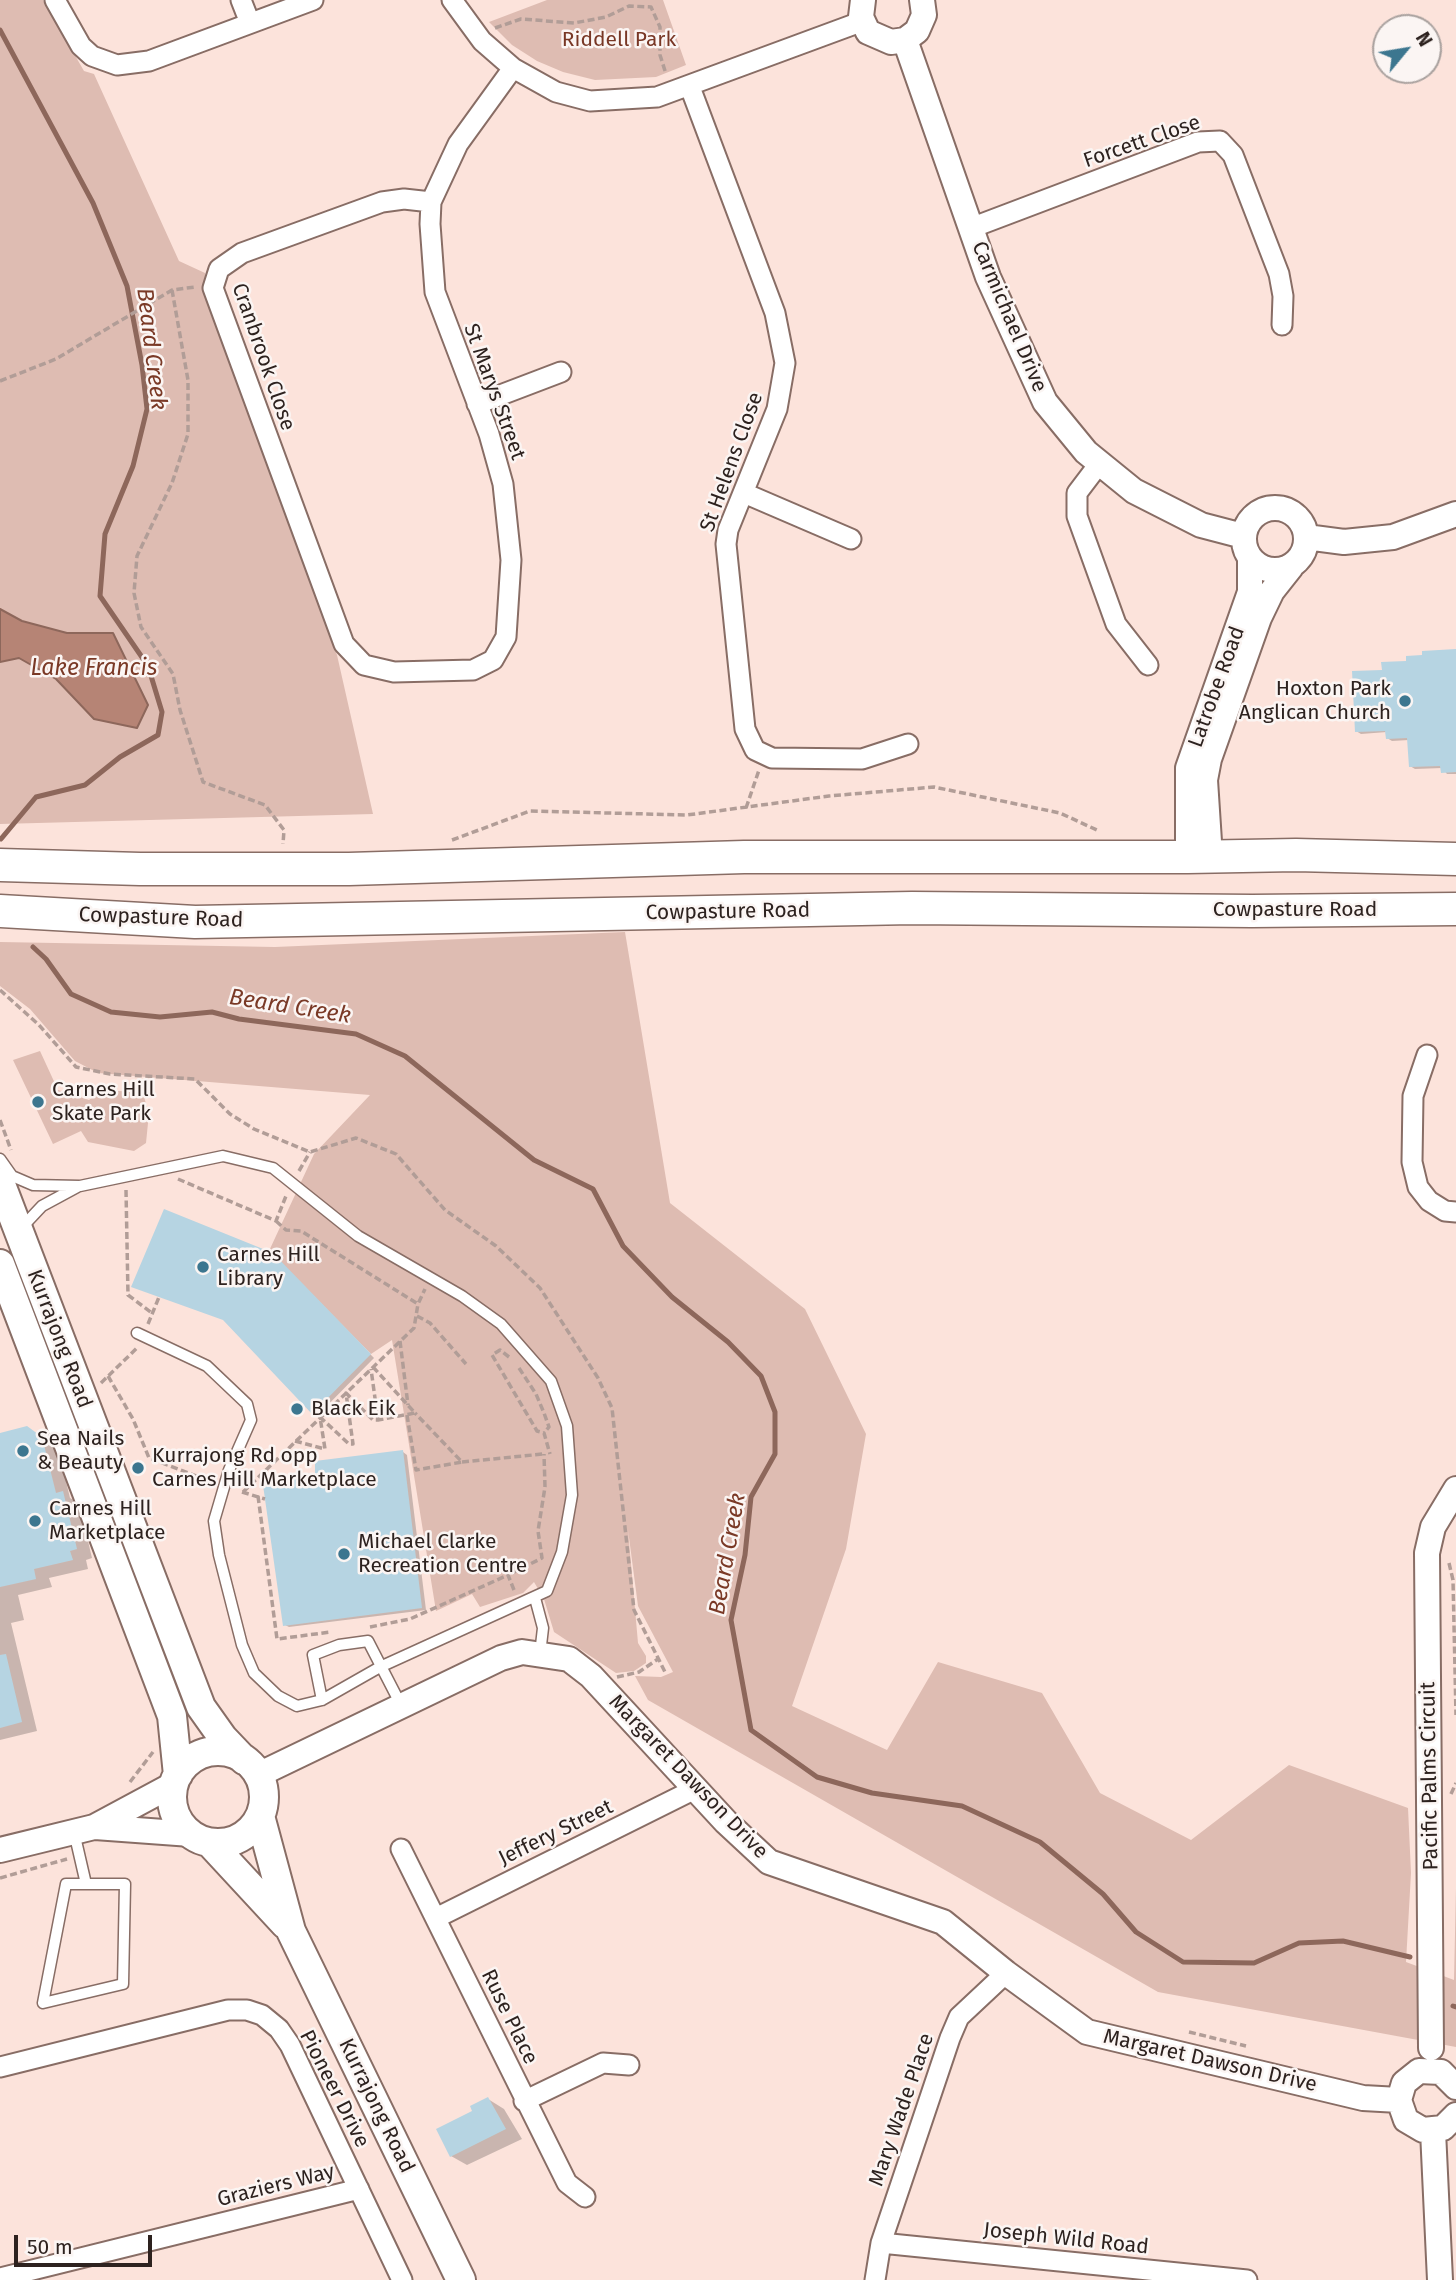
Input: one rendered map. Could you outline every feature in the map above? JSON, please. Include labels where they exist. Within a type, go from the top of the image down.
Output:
[{"type":"main road","points":[[0,865],[140,869],[349,869],[744,857],[1296,855],[1456,859]]},
{"type":"main road","name":"Cowpasture Road","points":[[1,912],[195,922],[912,908],[1252,911],[1456,909]]},
{"type":"main road","name":"Kurrajong Road","points":[[0,1182],[201,1707],[223,1738],[251,1767]]},
{"type":"main road","name":"Kurrajong Road","points":[[0,1264],[172,1716],[176,1779]]},
{"type":"main road","points":[[201,1838],[222,1843],[245,1835],[260,1816],[264,1799],[251,1767],[233,1754],[208,1752],[186,1765],[176,1779],[174,1812],[291,1931]]},
{"type":"main road","points":[[260,1816],[291,1931]]},
{"type":"main road","name":"Kurrajong Road","points":[[291,1931],[461,2280]]},
{"type":"street","points":[[54,0],[81,46],[92,56],[117,65],[149,61],[313,0]]},
{"type":"street","points":[[241,0],[250,23]]},
{"type":"street","points":[[452,0],[482,41],[513,68],[556,92],[590,101],[635,100],[681,90],[863,11],[868,32],[883,41],[905,40],[917,31],[921,23],[923,0]]},
{"type":"street","name":"Carmichael Drive","points":[[905,40],[988,277],[1038,390],[1054,415],[1099,464],[1154,504],[1247,548]]},
{"type":"street","name":"St Marys Street","points":[[364,666],[394,673],[473,670],[484,667],[500,652],[510,615],[510,532],[503,484],[477,404],[435,292],[430,246],[431,202],[458,144],[513,68]]},
{"type":"street","name":"St Helens Close","points":[[681,90],[782,337],[783,387],[728,530],[725,560],[745,729],[749,742],[763,755]]},
{"type":"street","name":"Forcett Close","points":[[971,228],[1198,142],[1220,141],[1233,155],[1279,274],[1283,296],[1282,325]]},
{"type":"street","name":"Cranbrook Close","points":[[364,666],[352,656],[339,632],[213,288],[219,269],[242,253],[382,202],[404,199],[431,202]]},
{"type":"street","points":[[477,404],[561,372]]},
{"type":"street","points":[[1099,464],[1077,493],[1077,516],[1116,624],[1148,665]]},
{"type":"street","points":[[744,492],[851,539]]},
{"type":"street","points":[[1275,508],[1293,513],[1304,527],[1306,537],[1303,554],[1291,566],[1273,571],[1264,569],[1247,548],[1245,527],[1257,513],[1275,508]]},
{"type":"street","points":[[1306,537],[1344,542],[1393,537],[1456,514]]},
{"type":"street","name":"Latrobe Road","points":[[1199,857],[1188,768],[1250,592],[1247,548]]},
{"type":"street","name":"Latrobe Road","points":[[1199,857],[1209,758],[1259,618],[1272,591],[1291,566]]},
{"type":"street","points":[[763,755],[782,759],[862,759],[908,744]]},
{"type":"street","points":[[1427,1055],[1413,1096],[1412,1162],[1418,1187],[1429,1201],[1445,1211],[1456,1212]]},
{"type":"street","name":"Pacific Palms Circuit","points":[[1430,2059],[1427,1553],[1433,1527],[1456,1489]]},
{"type":"street","name":"Margaret Dawson Drive","points":[[251,1767],[401,1706],[501,1658],[522,1652],[569,1659],[591,1676],[695,1789],[769,1862],[943,1922],[1006,1973],[1087,2032],[1363,2098],[1399,2100]]},
{"type":"street","points":[[0,1850],[84,1829],[176,1779]]},
{"type":"street","name":"Jeffery Street","points":[[436,1918],[695,1789]]},
{"type":"street","points":[[84,1829],[201,1838]]},
{"type":"street","name":"Ruse Place","points":[[401,1849],[567,2183],[585,2197]]},
{"type":"street","name":"Mary Wade Place","points":[[875,2280],[881,2243],[959,2017],[1006,1973]]},
{"type":"street","name":"Pioneer Drive","points":[[0,2067],[228,2010],[247,2010],[262,2015],[279,2029],[290,2045],[402,2280]]},
{"type":"street","points":[[1456,2087],[1430,2059],[1404,2082],[1399,2100],[1406,2120],[1423,2130],[1443,2128],[1456,2115]]},
{"type":"street","points":[[524,2101],[603,2063],[629,2066]]},
{"type":"street","points":[[1433,2131],[1440,2280]]},
{"type":"street","name":"Graziers Way","points":[[0,2278],[359,2189]]},
{"type":"street","name":"Joseph Wild Road","points":[[881,2243],[1247,2280]]},
{"type":"lane","points":[[22,1244],[26,1223],[42,1206],[80,1186],[223,1156],[273,1168],[358,1236],[427,1283],[462,1296],[501,1325],[551,1381],[567,1426],[572,1495],[562,1552],[547,1591],[380,1667],[322,1700],[297,1706],[278,1696],[254,1673],[242,1644],[219,1555],[214,1521],[224,1486],[251,1420],[247,1404],[207,1366],[137,1333]]},
{"type":"lane","points":[[0,1159],[12,1176],[33,1185],[80,1186]]},
{"type":"lane","points":[[535,1598],[543,1628],[540,1654]]},
{"type":"lane","points":[[322,1700],[313,1655],[339,1645],[368,1642],[401,1706]]},
{"type":"lane","points":[[84,1829],[86,1884]]},
{"type":"lane","points":[[66,1884],[86,1884],[125,1884],[122,1984],[43,2003],[66,1884]]},
{"type":"path","points":[[628,0],[629,6]]},
{"type":"path","points":[[482,41],[501,24],[521,19],[593,21],[629,6],[651,8],[660,27],[660,55],[681,90]]},
{"type":"path","points":[[0,381],[56,359],[172,290],[185,287],[213,288]]},
{"type":"path","points":[[172,290],[188,380],[188,434],[172,483],[137,556],[134,593],[141,627],[173,674],[180,710],[202,782],[222,792],[247,796],[265,805],[284,830],[283,848]]},
{"type":"path","points":[[746,808],[763,755]]},
{"type":"path","points":[[443,844],[530,811],[687,815],[829,796],[934,787],[1060,813],[1109,836]]},
{"type":"path","points":[[0,1120],[12,1152]]},
{"type":"path","points":[[276,1221],[292,1183],[310,1152]]},
{"type":"path","points":[[128,1174],[128,1295],[152,1313]]},
{"type":"path","points":[[173,1177],[276,1221],[285,1230],[301,1231],[418,1304]]},
{"type":"path","points":[[126,1191],[138,1187]]},
{"type":"path","points":[[243,1492],[414,1328],[418,1304],[427,1283],[435,1292]]},
{"type":"path","points":[[417,1316],[430,1323],[466,1364]]},
{"type":"path","points":[[400,1341],[408,1406]]},
{"type":"path","points":[[503,1351],[510,1357],[536,1394],[549,1427],[544,1433],[537,1431],[497,1365],[492,1355],[496,1352],[503,1351]]},
{"type":"path","points":[[96,1387],[126,1360]]},
{"type":"path","points":[[372,1368],[462,1462]]},
{"type":"path","points":[[372,1368],[378,1420]]},
{"type":"path","points":[[108,1376],[133,1419],[149,1458],[265,1499]]},
{"type":"path","points":[[320,1417],[349,1444],[353,1444],[346,1393]]},
{"type":"path","points":[[346,1393],[373,1420],[415,1413]]},
{"type":"path","points":[[407,1415],[416,1470],[462,1462],[569,1451]]},
{"type":"path","points":[[295,1441],[326,1448],[320,1417]]},
{"type":"path","points":[[544,1433],[550,1454]]},
{"type":"path","points":[[360,1628],[410,1619],[542,1558],[538,1531],[545,1487],[544,1454]]},
{"type":"path","points":[[258,1496],[278,1639],[337,1631]]},
{"type":"path","points":[[1449,1554],[1453,1580],[1456,1715]]},
{"type":"path","points":[[509,1575],[519,1605]]},
{"type":"path","points":[[128,1792],[129,1784],[152,1755],[155,1742]]},
{"type":"path","points":[[1178,2030],[1254,2049]]},
{"type":"green space","points":[[0,0],[43,0],[84,71],[94,74],[179,261],[205,273],[208,303],[337,655],[373,814],[0,824]]},
{"type":"green space","name":"Riddell Park","points":[[547,0],[663,0],[686,65],[656,77],[595,80],[563,72],[537,61],[512,45],[489,22]]},
{"type":"green space","points":[[625,932],[670,1203],[805,1309],[866,1434],[846,1549],[792,1706],[887,1750],[938,1662],[1042,1693],[1100,1793],[1191,1840],[1289,1765],[1408,1808],[1411,1873],[1406,1962],[1454,1980],[1456,1888],[1456,2047],[1158,1992],[648,1700],[635,1676],[661,1677],[673,1672],[638,1606],[628,1530],[638,1643],[646,1656],[646,1663],[634,1671],[616,1673],[554,1632],[544,1599],[534,1582],[523,1593],[480,1607],[472,1594],[436,1611],[392,1340],[371,1354],[269,1251],[314,1154],[370,1095],[98,1073],[75,1061],[30,1009],[0,986],[0,942],[275,947]]},
{"type":"green space","points":[[40,1051],[58,1090],[89,1100],[102,1090],[136,1092],[144,1097],[149,1113],[146,1143],[134,1151],[88,1142],[81,1131],[53,1144],[13,1060]]},
{"type":"water","name":"Lake Francis","points":[[0,609],[22,621],[67,633],[113,633],[148,705],[137,728],[94,719],[56,679],[19,658],[0,662]]},
{"type":"building","name":"Hoxton Park Anglican Church","points":[[1456,649],[1456,772],[1441,773],[1440,766],[1409,767],[1407,738],[1386,739],[1385,731],[1355,732],[1352,671],[1382,670],[1381,662],[1406,661],[1406,656],[1422,655],[1422,651]]},
{"type":"building","points":[[164,1209],[273,1253],[371,1354],[312,1414],[223,1320],[131,1287]]},
{"type":"building","name":"Carnes Hill Marketplace","points":[[27,1426],[42,1437],[56,1493],[63,1491],[77,1549],[70,1551],[73,1560],[34,1569],[36,1579],[0,1587],[0,1433]]},
{"type":"building","name":"Michael Clarke Recreation Centre","points":[[403,1450],[422,1608],[283,1626],[262,1478],[315,1473],[315,1461]]},
{"type":"building","points":[[6,1654],[22,1722],[0,1728],[0,1655]]},
{"type":"building","points":[[488,2097],[506,2129],[450,2157],[436,2129],[472,2111],[470,2106]]},
{"type":"waterway","name":"Beard Creek","points":[[0,30],[93,203],[127,286],[142,365],[147,409],[133,466],[105,534],[100,596],[148,666],[162,712],[158,735],[120,757],[85,785],[36,797],[1,839]]},
{"type":"waterway","name":"Beard Creek","points":[[33,947],[46,959],[71,994],[111,1012],[160,1017],[212,1012],[239,1019],[356,1034],[405,1056],[534,1160],[593,1189],[623,1246],[672,1297],[728,1342],[761,1376],[775,1412],[775,1454],[751,1497],[745,1555],[731,1620],[751,1730],[817,1777],[872,1793],[962,1806],[1040,1842],[1103,1894],[1136,1932],[1183,1962],[1254,1963],[1299,1943],[1343,1941],[1410,1957]]},
{"type":"place","name":"Hoxton Park Anglican Church","points":[[1405,701]]},
{"type":"place","name":"Carnes Hill Skate Park","points":[[38,1102]]},
{"type":"place","name":"Carnes Hill Library","points":[[203,1267]]},
{"type":"place","name":"Black Eik","points":[[297,1409]]},
{"type":"place","name":"Sea Nails & Beauty","points":[[23,1451]]},
{"type":"place","name":"Kurrajong Rd opp Carnes Hill Marketplace","points":[[138,1468]]},
{"type":"place","name":"Carnes Hill Marketplace","points":[[35,1521]]},
{"type":"place","name":"Michael Clarke Recreation Centre","points":[[344,1554]]}]
